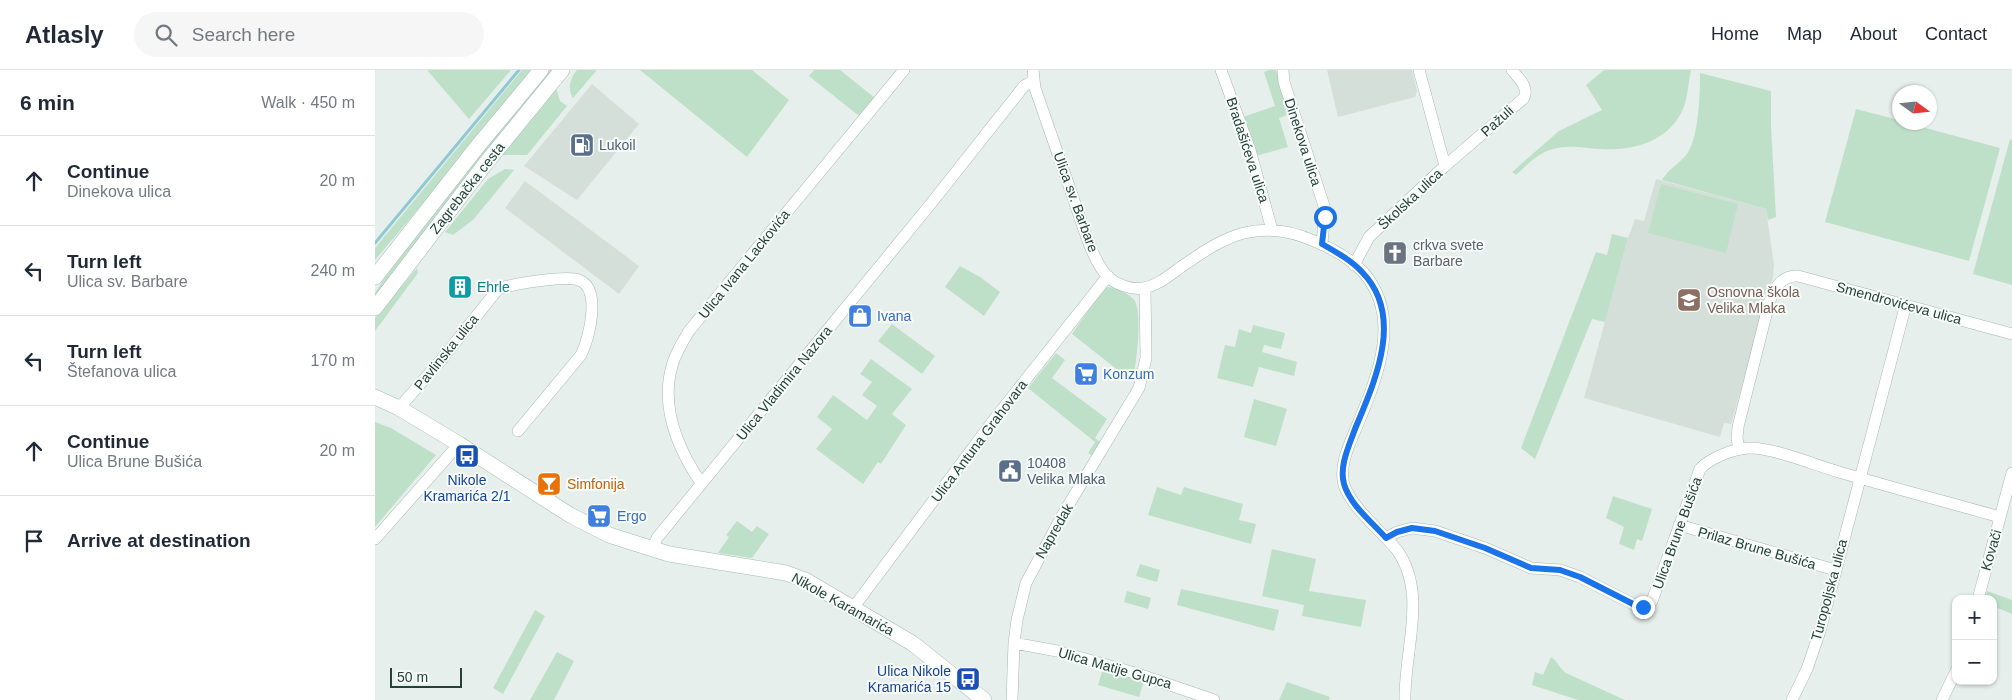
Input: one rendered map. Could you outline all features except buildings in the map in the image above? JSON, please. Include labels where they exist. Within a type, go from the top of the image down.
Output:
[{"type":"main road","name":"Zagrebačka cesta","points":[[375,277],[541,70]]},
{"type":"main road","name":"Zagrebačka cesta","points":[[375,308],[480,170],[562,70]]},
{"type":"main road","points":[[375,386],[399,408]]},
{"type":"main road","points":[[375,397],[399,408]]},
{"type":"main road","name":"Nikole Karamarića","points":[[399,408],[570,515],[609,535],[652,550],[786,573],[805,580],[912,643],[984,700]]},
{"type":"street","name":"Ulica Ivana Lackovića","points":[[701,483],[679,444],[670,417],[669,379],[679,350],[689,332],[904,70]]},
{"type":"street","name":"Bradašićeva ulica","points":[[1221,70],[1250,150],[1272,230]]},
{"type":"street","name":"Dinekova ulica","points":[[1283,70],[1284,82],[1325,209],[1322,244]]},
{"type":"street","name":"Školska ulica","points":[[1354,265],[1369,237],[1445,166],[1419,70]]},
{"type":"street","name":"Pažuli","points":[[1445,166],[1524,98],[1526,90],[1512,70]]},
{"type":"street","name":"Ulica Vladimira Nazora","points":[[652,550],[657,538],[701,483],[929,206],[1033,76]]},
{"type":"street","name":"Ulica sv. Barbare","points":[[1033,76],[1085,230],[1093,250],[1108,276]]},
{"type":"street","points":[[1108,276],[1125,286],[1145,288],[1159,282],[1231,237],[1245,233],[1272,230],[1299,234],[1322,244],[1363,273],[1380,298],[1384,313],[1385,329],[1377,371],[1369,398],[1347,452],[1342,474],[1349,496],[1403,559],[1411,579],[1412,623],[1404,686],[1405,700]]},
{"type":"street","name":"Ulica Antuna Grahovara","points":[[853,608],[990,424],[1108,276]]},
{"type":"street","name":"Smendrovićeva ulica","points":[[1739,449],[1738,427],[1769,303],[1776,287],[1785,278],[1798,276],[2012,334]]},
{"type":"street","name":"Pavlinska ulica","points":[[399,408],[442,359],[498,289],[565,278],[579,280],[587,286],[591,295],[590,323],[586,344],[581,355],[518,431]]},
{"type":"street","name":"Napredak","points":[[1012,700],[1014,643],[1020,604],[1033,570],[1063,514],[1114,433],[1139,388],[1146,358],[1145,288]]},
{"type":"street","name":"Turopoljska ulica","points":[[1792,700],[1804,676],[1820,631],[1906,304]]},
{"type":"street","points":[[375,539],[459,444]]},
{"type":"street","name":"Ulica Brune Bušića","points":[[1386,538],[1397,532],[1412,528],[1435,531],[1485,548],[1531,568],[1568,572],[1637,606],[1648,605],[1656,591],[1694,481],[1700,469],[1711,461],[1739,449],[1749,448],[1774,452],[1859,478]]},
{"type":"street","name":"Kovači","points":[[1979,595],[2012,473]]},
{"type":"street","points":[[1859,478],[2000,517]]},
{"type":"street","name":"Prilaz Brune Bušića","points":[[1679,526],[1835,570]]},
{"type":"street","name":"Ulica Matije Gupca","points":[[1014,643],[1057,651],[1135,672],[1214,700]]},
{"type":"street","points":[[1942,700],[1952,679]]},
{"type":"shaded area","points":[[1327,70],[1412,70],[1417,91],[1415,97],[1338,117]]},
{"type":"shaded area","name":"Lukoil","points":[[592,84],[639,124],[577,200],[524,166]]},
{"type":"shaded area","name":"Osnovna škola Velika Mlaka","points":[[1656,179],[1766,209],[1774,265],[1773,277],[1731,424],[1724,423],[1720,437],[1584,398],[1628,238],[1635,219],[1644,221]]},
{"type":"shaded area","points":[[525,181],[639,266],[619,294],[505,208]]},
{"type":"green space","points":[[427,70],[511,70],[469,119]]},
{"type":"green space","points":[[522,70],[536,70],[375,260],[375,248]]},
{"type":"green space","points":[[547,70],[555,70],[375,298],[375,293],[398,256]]},
{"type":"green space","points":[[577,70],[597,70],[573,98],[570,84]]},
{"type":"green space","points":[[640,70],[752,70],[789,100],[747,157]]},
{"type":"green space","points":[[814,70],[840,70],[875,98],[859,116],[809,76]]},
{"type":"green space","points":[[1276,70],[1290,114],[1279,118],[1288,147],[1256,156],[1243,117],[1275,106],[1264,72]]},
{"type":"green space","points":[[1604,70],[1691,70],[1686,102],[1682,111],[1667,131],[1647,143],[1612,149],[1556,148],[1536,157],[1516,175],[1512,172],[1559,131],[1602,110],[1586,85]]},
{"type":"green space","points":[[1700,73],[1771,91],[1776,217],[1768,220],[1766,209],[1662,180],[1687,154],[1691,146],[1698,115]]},
{"type":"green space","points":[[556,88],[560,101],[567,106],[527,155],[500,155]]},
{"type":"green space","points":[[1856,109],[1892,118],[1892,130],[1933,130],[2000,148],[1969,261],[1825,222]]},
{"type":"green space","points":[[2010,139],[2012,140],[2012,285],[1973,274]]},
{"type":"green space","points":[[505,169],[514,170],[473,220],[453,235],[445,232],[488,179]]},
{"type":"green space","points":[[1661,184],[1738,204],[1726,253],[1648,233]]},
{"type":"green space","points":[[1612,234],[1628,238],[1605,322],[1592,319],[1535,459],[1521,448],[1596,252],[1607,255]]},
{"type":"green space","points":[[960,266],[980,277],[1000,292],[984,316],[945,287]]},
{"type":"green space","points":[[417,268],[418,273],[375,331],[375,318]]},
{"type":"green space","points":[[1107,287],[1126,293],[1133,298],[1137,307],[1138,339],[1133,377],[1119,371],[1072,334],[1103,289]]},
{"type":"green space","points":[[892,324],[935,356],[922,374],[878,341]]},
{"type":"green space","points":[[1253,325],[1285,333],[1281,349],[1264,345],[1262,352],[1297,362],[1294,376],[1259,367],[1253,387],[1217,378],[1225,345],[1235,347],[1239,329],[1251,333]]},
{"type":"green space","points":[[1056,353],[1065,360],[1052,378],[1107,419],[1095,438],[1103,444],[1094,457],[1088,453],[1095,442],[1028,388]]},
{"type":"green space","points":[[871,359],[912,389],[892,414],[906,425],[881,464],[878,462],[863,484],[816,449],[832,429],[817,417],[833,395],[867,420],[877,406],[862,395],[872,382],[860,374]]},
{"type":"green space","points":[[1254,399],[1287,409],[1276,446],[1244,437]]},
{"type":"green space","points":[[375,422],[391,428],[436,455],[375,527]]},
{"type":"green space","points":[[1157,487],[1181,495],[1184,487],[1243,504],[1239,520],[1256,524],[1251,544],[1148,515]]},
{"type":"green space","points":[[1613,496],[1652,509],[1642,541],[1637,539],[1634,550],[1619,544],[1624,527],[1606,518]]},
{"type":"green space","points":[[737,521],[752,532],[757,526],[769,534],[752,558],[718,553],[729,537],[726,535]]},
{"type":"green space","points":[[1272,549],[1316,559],[1309,591],[1366,600],[1361,627],[1302,616],[1304,605],[1262,596]]},
{"type":"green space","points":[[1140,564],[1160,570],[1157,582],[1136,576]]},
{"type":"green space","points":[[1181,589],[1279,610],[1274,631],[1177,605]]},
{"type":"green space","points":[[1127,591],[1151,598],[1148,609],[1124,602]]},
{"type":"green space","points":[[1987,591],[2012,600],[2012,614],[1997,608],[1997,595],[1986,595]]},
{"type":"green space","points":[[535,610],[545,616],[503,694],[493,688]]},
{"type":"green space","points":[[557,652],[574,661],[554,700],[530,700]]},
{"type":"green space","points":[[1551,657],[1566,673],[1625,700],[1578,700],[1532,685],[1535,672],[1543,675]]},
{"type":"green space","points":[[1104,665],[1145,678],[1139,697],[1098,685]]},
{"type":"green space","points":[[1287,682],[1330,697],[1329,700],[1279,700]]},
{"type":"waterway","points":[[375,243],[519,70]]},
{"type":"place","name":"Lukoil","points":[[582,145]]},
{"type":"place","name":"crkva svete Barbare","points":[[1395,253]]},
{"type":"place","name":"Ehrle","points":[[460,287]]},
{"type":"place","name":"Osnovna škola Velika Mlaka","points":[[1689,300]]},
{"type":"place","name":"Ivana","points":[[860,316]]},
{"type":"place","name":"Konzum","points":[[1086,374]]},
{"type":"place","name":"Nikole Kramarića 2/1","points":[[467,456]]},
{"type":"place","name":"10408 Velika Mlaka","points":[[1010,471]]},
{"type":"place","name":"Simfonija","points":[[549,484]]},
{"type":"place","name":"Ergo","points":[[599,516]]},
{"type":"place","name":"Ulica Nikole Kramarića 15","points":[[968,679]]},
{"type":"route","points":[[1325,217],[1322,244],[1344,257],[1363,273],[1380,298],[1384,313],[1385,329],[1377,371],[1369,398],[1344,463],[1342,474],[1349,496],[1386,538],[1404,529],[1421,528],[1435,531],[1485,548],[1531,568],[1568,572],[1637,606],[1643,607]]}]
